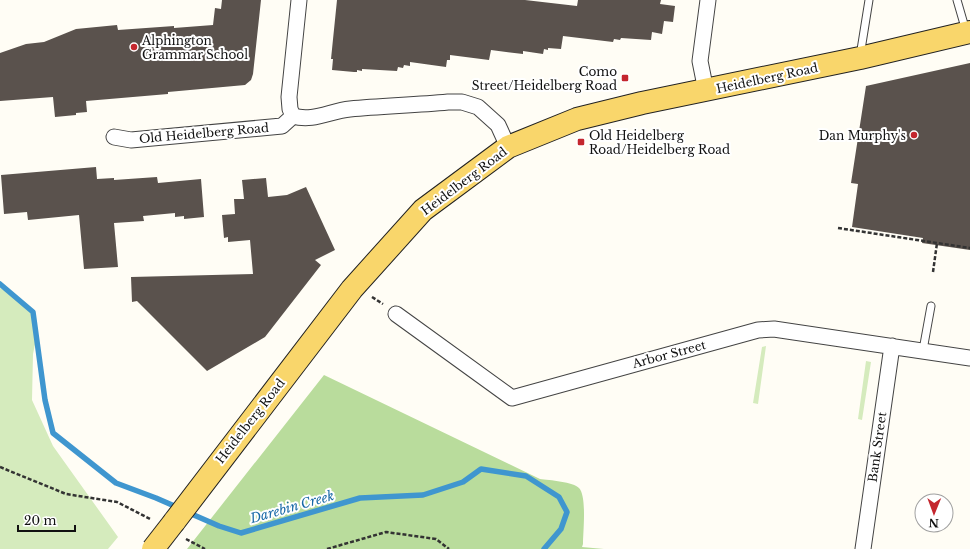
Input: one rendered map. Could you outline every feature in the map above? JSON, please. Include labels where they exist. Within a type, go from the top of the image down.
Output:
[{"type":"main road","name":"Heidelberg Road","points":[[153,549],[352,289],[423,210],[508,147],[577,119],[642,103],[860,58],[968,33]]},
{"type":"street","points":[[299,0],[289,97],[290,109],[293,116],[300,119],[314,118],[348,109],[462,102],[478,108],[498,125],[508,147]]},
{"type":"street","points":[[706,91],[700,61],[708,0]]},
{"type":"street","name":"Old Heidelberg Road","points":[[114,137],[131,140],[282,126],[293,116]]},
{"type":"street","name":"Arbor Street","points":[[396,314],[512,398],[766,329],[923,350],[970,358]]},
{"type":"street","name":"Bank Street","points":[[863,549],[892,346]]},
{"type":"lane","points":[[860,58],[869,0]]},
{"type":"lane","points":[[957,0],[968,33]]},
{"type":"lane","points":[[923,350],[931,306]]},
{"type":"path","points":[[838,228],[970,248]]},
{"type":"path","points":[[933,272],[937,243]]},
{"type":"path","points":[[352,289],[375,298],[396,314]]},
{"type":"path","points":[[0,467],[66,494],[117,502],[155,522]]},
{"type":"path","points":[[327,549],[386,532],[436,538],[449,549]]},
{"type":"path","points":[[181,536],[205,549]]},
{"type":"green space","points":[[0,288],[22,300],[34,314],[38,330],[33,354],[32,400],[53,446],[118,537],[108,549],[0,549]]},
{"type":"green space","points":[[766,346],[758,404],[753,403],[762,347]]},
{"type":"green space","points":[[866,361],[871,362],[862,420],[858,419]]},
{"type":"green space","points":[[324,375],[540,479],[576,486],[581,492],[584,506],[582,547],[604,549],[187,549]]},
{"type":"building","name":"Alphington Grammar School","points":[[222,0],[261,0],[253,74],[251,80],[245,85],[168,92],[168,94],[86,101],[87,112],[76,113],[76,115],[55,117],[53,97],[0,101],[0,53],[26,44],[44,42],[76,29],[117,25],[118,30],[213,25],[215,8],[221,9]]},
{"type":"building","points":[[337,0],[525,0],[577,6],[578,0],[661,0],[660,4],[675,6],[673,22],[664,21],[662,34],[652,32],[651,40],[621,38],[620,40],[614,39],[613,42],[563,36],[561,49],[544,49],[543,54],[523,51],[523,54],[491,50],[489,60],[450,55],[450,60],[447,60],[446,67],[410,62],[410,66],[404,65],[403,68],[398,67],[397,71],[362,69],[362,71],[357,70],[357,72],[354,72],[332,70],[333,59],[331,59]]},
{"type":"building","name":"Dan Murphy's","points":[[970,63],[970,250],[922,243],[923,238],[852,227],[858,184],[851,183],[866,86]]},
{"type":"building","points":[[96,167],[97,179],[114,178],[114,180],[157,177],[158,183],[201,179],[204,217],[184,219],[184,216],[175,217],[175,213],[143,216],[144,221],[114,223],[118,267],[84,269],[79,215],[28,220],[27,212],[4,214],[1,175]]},
{"type":"building","points":[[266,178],[268,197],[287,195],[306,187],[335,250],[315,260],[321,265],[265,337],[207,371],[137,301],[132,302],[131,277],[253,274],[250,240],[228,242],[228,237],[224,238],[222,215],[235,214],[234,199],[244,199],[242,180]]},
{"type":"waterway","name":"Darebin Creek","points":[[0,284],[33,312],[45,400],[53,433],[116,483],[179,508]]},
{"type":"waterway","name":"Darebin Creek","points":[[187,512],[219,526],[241,533],[360,498],[423,495],[463,482],[481,469],[526,476],[559,497],[567,512],[561,529],[544,549]]},
{"type":"place","name":"Alphington Grammar School","points":[[134,47]]},
{"type":"place","name":"Como Street/Heidelberg Road","points":[[625,78]]},
{"type":"place","name":"Dan Murphy's","points":[[914,135]]},
{"type":"place","name":"Old Heidelberg Road/Heidelberg Road","points":[[581,142]]}]
